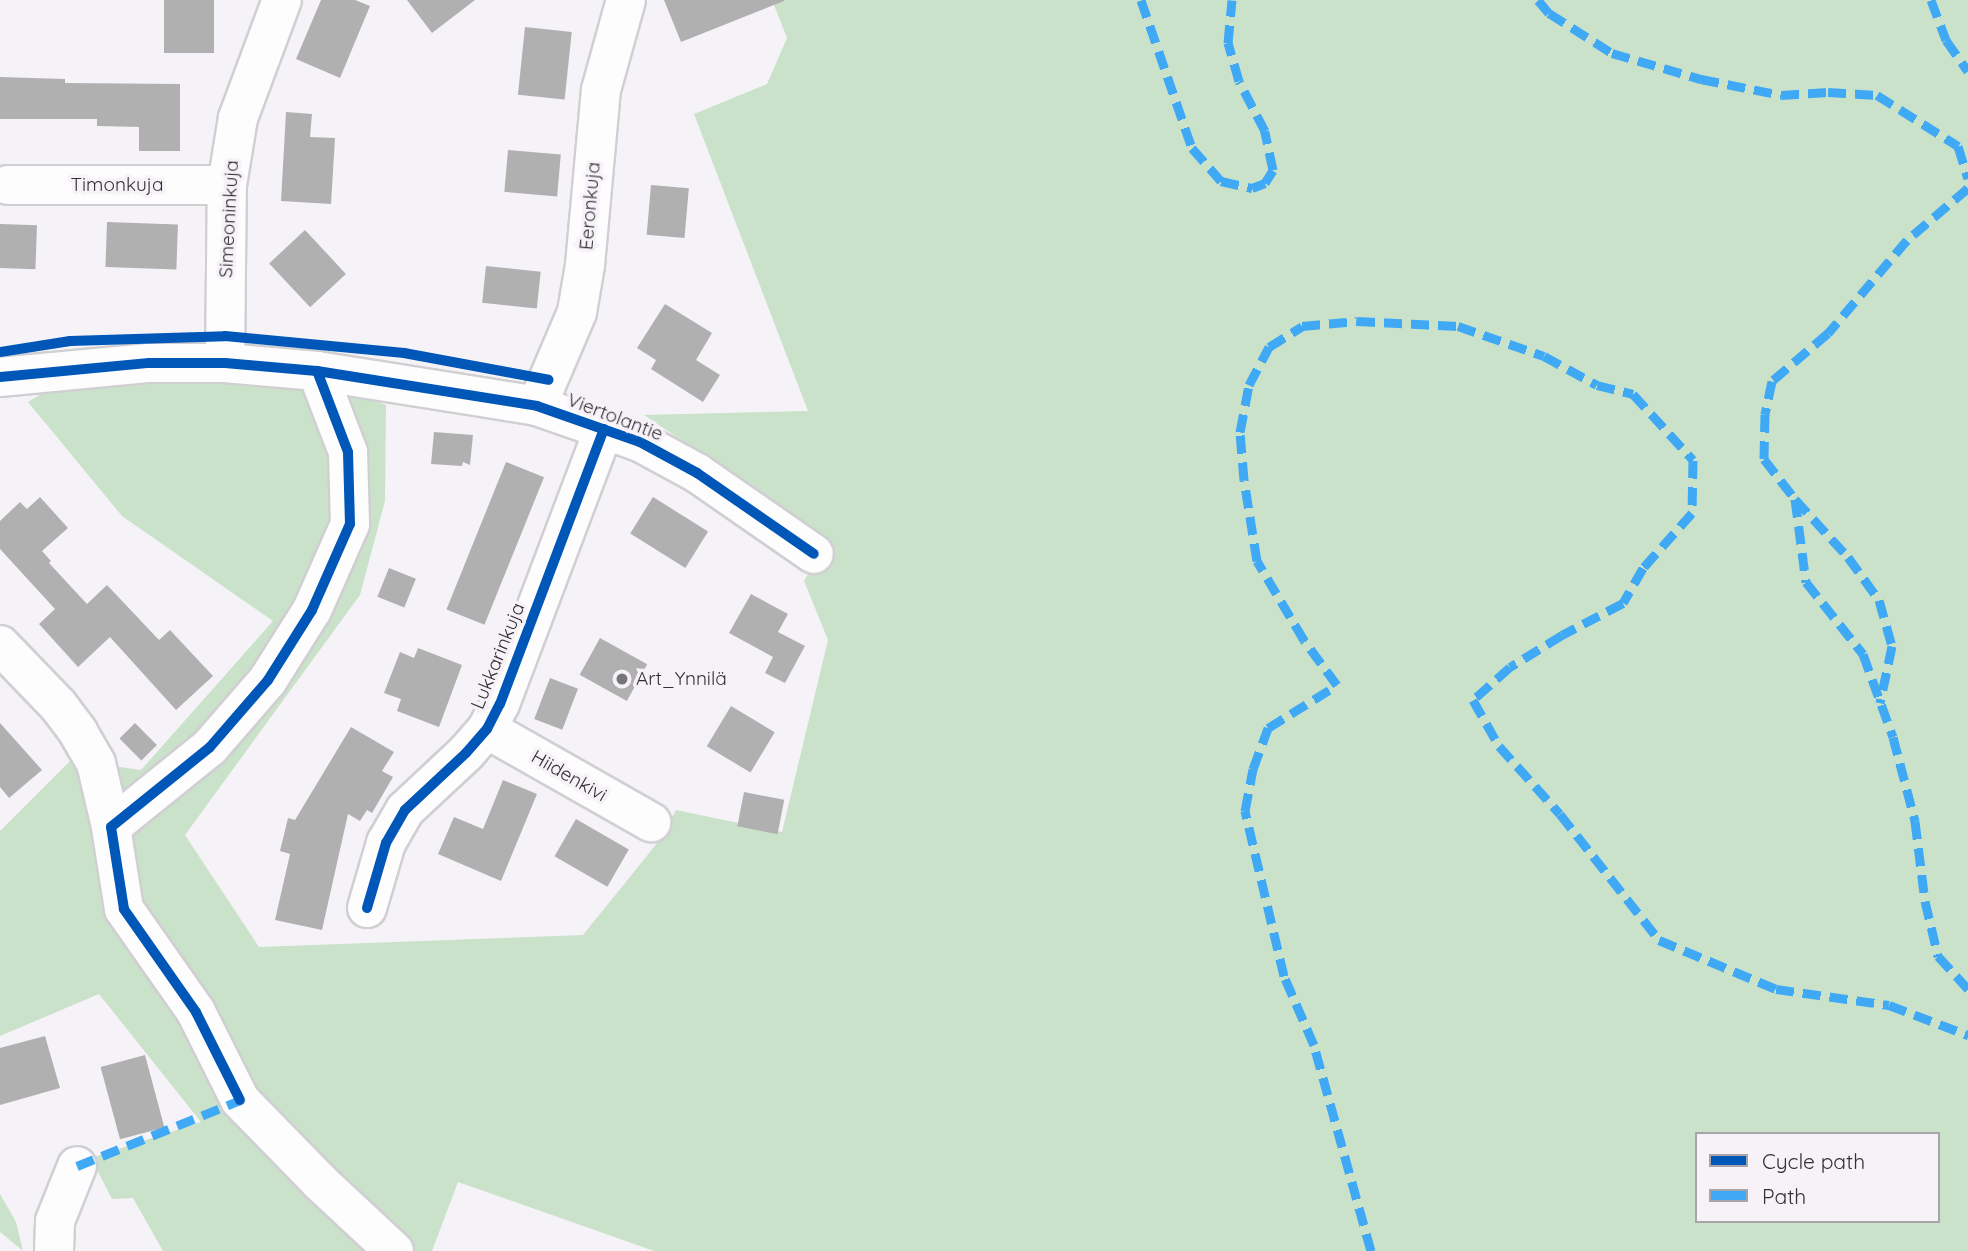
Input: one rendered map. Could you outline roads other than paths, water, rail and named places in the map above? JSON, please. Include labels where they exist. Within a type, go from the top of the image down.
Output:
[{"type":"street","name":"Simeoninkuja","points":[[225,363],[227,185],[238,118],[282,0]]},
{"type":"street","name":"Eeronkuja","points":[[537,406],[577,312],[585,265],[601,90],[626,0]]},
{"type":"street","name":"Timonkuja","points":[[8,185],[227,185]]},
{"type":"street","name":"Viertolantie","points":[[0,377],[149,363],[225,363],[317,371],[537,406],[640,442],[697,473],[814,554]]},
{"type":"street","points":[[111,827],[210,747],[268,680],[312,610],[350,524],[348,452],[317,371]]},
{"type":"street","name":"Lukkarinkuja","points":[[368,908],[386,843],[405,810],[466,753],[487,729],[500,704],[604,429]]},
{"type":"street","points":[[0,645],[58,705],[96,763],[111,827],[124,909],[196,1012],[240,1100],[320,1182],[394,1251]]},
{"type":"street","name":"Hiidenkivi","points":[[487,729],[651,822]]},
{"type":"street","points":[[54,1251],[55,1221],[77,1166]]},
{"type":"place","name":"Art_Ynnilä","points":[[622,679]]}]
